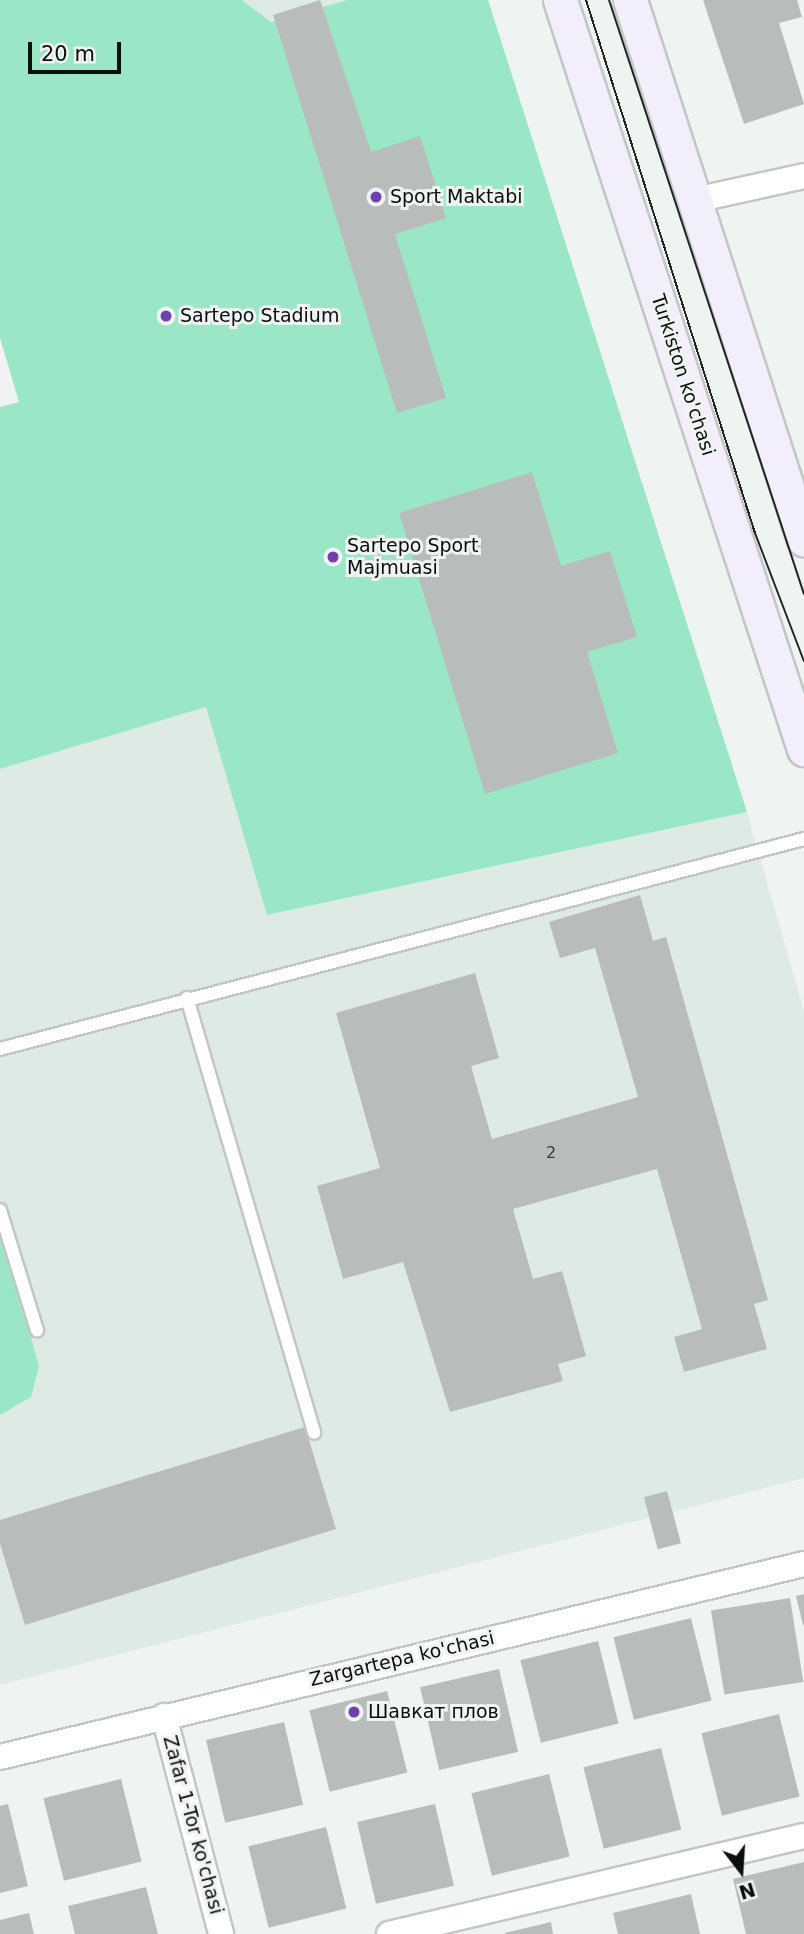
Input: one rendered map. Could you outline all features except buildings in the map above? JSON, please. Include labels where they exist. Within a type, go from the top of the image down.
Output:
[{"type":"main road","name":"Turkiston ko'chasi","points":[[561,0],[804,749]]},
{"type":"main road","points":[[630,0],[804,540]]},
{"type":"street","points":[[695,200],[804,176]]},
{"type":"street","name":"Zargartepa ko'chasi","points":[[0,1757],[804,1564]]},
{"type":"street","name":"Zafar 1-Tor ko'chasi","points":[[164,1716],[221,1934]]},
{"type":"street","points":[[389,1934],[804,1836]]},
{"type":"lane","points":[[0,1049],[804,839]]},
{"type":"lane","points":[[187,998],[314,1433]]},
{"type":"lane","points":[[0,1210],[37,1330]]},
{"type":"shaded area","points":[[242,0],[347,0],[271,22]]},
{"type":"shaded area","points":[[206,707],[268,915],[747,812],[804,1011],[804,1478],[0,1685],[0,769]]},
{"type":"green space","name":"Sartepo Sport Majmuasi","points":[[0,0],[242,0],[271,22],[347,0],[488,0],[747,812],[267,915],[206,707],[0,769],[0,407],[19,402],[0,338]]},
{"type":"green space","points":[[0,1223],[39,1367],[31,1397],[0,1415]]},
{"type":"tram line","points":[[586,0],[755,533],[804,661]]},
{"type":"tram line","points":[[609,0],[804,594]]},
{"type":"place","name":"Sport Maktabi","points":[[376,197]]},
{"type":"place","name":"Sartepo Stadium","points":[[166,316]]},
{"type":"place","name":"Sartepo Sport Majmuasi","points":[[333,557]]},
{"type":"place","name":"Шавкат плов","points":[[354,1712]]}]
